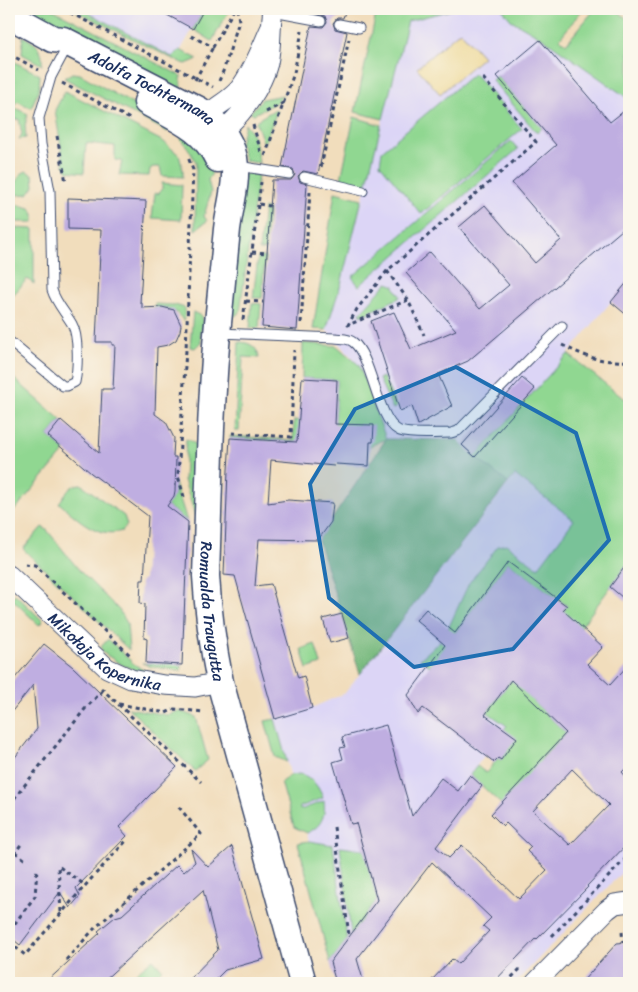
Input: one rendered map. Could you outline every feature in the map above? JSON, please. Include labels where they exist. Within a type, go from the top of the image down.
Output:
[{"type":"street","name":"Adolfa Tochtermana","points":[[9,15],[209,127]]},
{"type":"street","name":"Romualda Traugutta","points":[[272,17],[269,54],[265,72],[250,100],[246,116],[235,132],[230,163],[228,333],[206,576],[209,624],[220,682],[303,983]]},
{"type":"street","points":[[209,127],[214,108],[228,99],[248,76],[272,17]]},
{"type":"street","name":"Romualda Traugutta","points":[[230,163],[212,148],[209,127],[246,116]]},
{"type":"street","name":"Mikołaja Kopernika","points":[[14,569],[107,668],[131,679],[164,685],[195,687],[220,682]]},
{"type":"street","points":[[535,983],[607,910],[615,904],[629,902]]},
{"type":"lane","points":[[272,17],[303,18],[321,21]]},
{"type":"lane","points":[[339,24],[355,27]]},
{"type":"lane","points":[[9,341],[63,386],[75,382],[77,334],[54,298],[52,290],[50,191],[38,126],[40,112],[63,45]]},
{"type":"lane","points":[[230,163],[289,174]]},
{"type":"lane","points":[[311,179],[363,191]]},
{"type":"lane","points":[[228,333],[346,339],[355,343],[366,363],[379,399],[392,427],[400,432],[451,434],[458,431],[562,326]]},
{"type":"path","points":[[63,9],[215,88],[224,69],[239,21],[236,9]]},
{"type":"path","points":[[191,36],[213,47],[236,9]]},
{"type":"path","points":[[286,102],[246,116],[254,128],[264,160],[286,102],[294,73],[304,24],[303,18]]},
{"type":"path","points":[[301,324],[311,179],[355,27]]},
{"type":"path","points":[[408,300],[348,325],[357,308],[387,271],[536,142],[483,78]]},
{"type":"path","points":[[61,88],[64,84]]},
{"type":"path","points":[[55,129],[66,182]]},
{"type":"path","points":[[228,333],[244,316],[262,169]]},
{"type":"path","points":[[259,204],[270,206]]},
{"type":"path","points":[[252,252],[267,253]]},
{"type":"path","points":[[387,271],[408,300],[424,335]]},
{"type":"path","points":[[246,300],[263,302]]},
{"type":"path","points":[[230,427],[229,433],[291,437],[295,336]]},
{"type":"path","points":[[550,339],[593,359],[629,360]]},
{"type":"path","points":[[14,569],[35,566],[138,663]]},
{"type":"path","points":[[9,805],[85,709],[103,690]]},
{"type":"path","points":[[117,704],[166,712],[174,709],[204,712]]},
{"type":"path","points":[[191,773],[201,782]]},
{"type":"path","points":[[66,960],[95,928],[201,834],[178,806]]},
{"type":"path","points":[[9,820],[15,824]]},
{"type":"path","points":[[334,827],[349,935]]},
{"type":"path","points":[[9,942],[25,955],[60,913],[128,839]]},
{"type":"path","points":[[9,861],[22,843]]},
{"type":"path","points":[[15,852],[27,861]]},
{"type":"path","points":[[548,939],[629,855]]},
{"type":"path","points":[[60,913],[58,866],[85,885]]},
{"type":"path","points":[[9,922],[13,926],[36,896],[37,869]]},
{"type":"path","points":[[622,932],[623,942]]},
{"type":"path","points":[[506,983],[521,968]]},
{"type":"highlighted area","points":[[456,367],[576,433],[609,540],[513,649],[414,667],[329,598],[310,484],[355,409]]},
{"type":"shaded area","points":[[81,9],[204,9],[179,53],[172,57]]},
{"type":"shaded area","points":[[455,9],[502,9],[511,20],[544,39],[629,99],[629,280],[568,354],[475,457],[458,440],[386,439],[359,365],[326,330],[341,284],[408,21]]},
{"type":"shaded area","points":[[515,475],[629,562],[339,950],[275,719],[312,708],[345,693]]},
{"type":"shaded area","points":[[629,842],[629,865],[515,983],[493,983],[546,930],[557,916],[561,915],[564,909],[568,908],[584,888],[586,890],[588,888],[587,886]]},
{"type":"green space","points":[[21,9],[52,9],[181,76],[181,95]]},
{"type":"green space","points":[[72,9],[81,9],[172,57],[180,50],[198,59],[186,64],[177,61]]},
{"type":"green space","points":[[204,9],[230,9],[212,41],[193,29]]},
{"type":"green space","points":[[377,9],[455,9],[408,21],[383,119],[355,112]]},
{"type":"green space","points":[[502,9],[583,9],[560,38],[566,44],[595,9],[616,9],[629,21],[629,99],[544,39],[511,20]]},
{"type":"green space","points":[[23,36],[40,50],[42,65],[22,54]]},
{"type":"green space","points":[[9,59],[40,75],[39,90],[31,108],[17,101],[13,107],[28,114],[25,125],[26,138],[19,139],[22,134],[19,119],[9,121]]},
{"type":"green space","points":[[72,73],[80,74],[171,126],[168,132],[64,78]]},
{"type":"green space","points":[[474,73],[522,129],[421,214],[380,164],[382,151]]},
{"type":"green space","points":[[497,76],[542,128],[537,133],[492,80]]},
{"type":"green space","points":[[65,91],[164,142],[179,155],[183,177],[162,176],[160,167],[150,169],[149,176],[119,175],[122,161],[115,160],[115,146],[86,143],[84,173],[68,171],[64,165],[55,110]]},
{"type":"green space","points":[[283,95],[277,102],[254,114],[250,113],[262,99]]},
{"type":"green space","points":[[274,110],[277,111],[264,144],[256,123],[257,120]]},
{"type":"green space","points":[[354,117],[381,125],[366,186],[341,179]]},
{"type":"green space","points":[[245,124],[254,137],[259,163],[245,161],[240,144]]},
{"type":"green space","points":[[182,133],[200,151],[208,162],[212,173],[208,180],[211,192],[204,216],[207,221],[195,230],[196,162],[181,140]]},
{"type":"green space","points":[[511,141],[518,149],[359,286],[352,277]]},
{"type":"green space","points":[[26,171],[33,175],[34,186],[28,194],[16,195],[15,204],[30,208],[34,214],[34,222],[14,222],[14,228],[34,229],[34,284],[27,279],[9,300],[9,182],[16,182],[21,174]]},
{"type":"green space","points":[[244,174],[258,175],[240,312],[231,319]]},
{"type":"green space","points":[[162,183],[182,185],[181,220],[152,218],[155,193],[158,194],[162,190]]},
{"type":"green space","points":[[335,192],[362,199],[341,284],[326,330],[313,329]]},
{"type":"green space","points":[[264,208],[268,209],[265,250],[259,250]]},
{"type":"green space","points":[[258,257],[265,257],[262,298],[253,298]]},
{"type":"green space","points":[[387,283],[393,285],[400,296],[399,298],[361,316],[360,313]]},
{"type":"green space","points":[[252,303],[261,304],[259,328],[250,328]]},
{"type":"green space","points":[[155,304],[175,305],[185,308],[184,322],[175,311],[168,308],[154,308]]},
{"type":"green space","points":[[193,312],[201,316],[204,325],[200,332],[201,342],[195,348],[190,347]]},
{"type":"green space","points":[[239,342],[252,346],[257,351],[259,358],[243,357],[239,431],[235,431]]},
{"type":"green space","points":[[303,343],[337,346],[359,365],[386,439],[370,446],[334,444],[337,380],[302,378]]},
{"type":"green space","points":[[568,354],[623,398],[629,399],[629,562],[529,697],[566,733],[541,759],[549,767],[501,804],[470,775],[477,766],[486,773],[498,758],[501,760],[504,729],[507,726],[487,712],[567,606],[508,562],[430,666],[420,659],[438,643],[447,631],[469,583],[498,546],[506,544],[538,568],[574,520],[515,475],[508,483],[475,457]]},
{"type":"green space","points":[[9,374],[61,420],[48,436],[65,451],[9,517]]},
{"type":"green space","points":[[383,377],[397,407],[393,409],[379,379]]},
{"type":"green space","points":[[294,420],[300,421],[299,442],[230,438],[230,436],[293,440]]},
{"type":"green space","points":[[186,439],[193,442],[198,449],[198,525],[184,480]]},
{"type":"green space","points":[[386,439],[458,440],[475,457],[508,483],[360,674],[318,540]]},
{"type":"green space","points":[[175,483],[187,521],[167,506],[175,494],[170,484]]},
{"type":"green space","points":[[81,484],[124,516],[127,525],[122,531],[113,533],[96,530],[80,521],[59,503],[71,488]]},
{"type":"green space","points":[[42,527],[47,530],[79,570],[119,610],[127,623],[129,650],[23,549]]},
{"type":"green space","points":[[15,594],[43,621],[39,625],[11,598]]},
{"type":"green space","points":[[108,639],[134,664],[145,671],[143,673],[122,665],[102,652],[101,647]]},
{"type":"green space","points":[[315,644],[321,664],[307,669],[301,649]]},
{"type":"green space","points":[[143,663],[181,665],[181,671],[149,666]]},
{"type":"green space","points":[[128,708],[167,715],[179,711],[196,717],[208,760],[195,771]]},
{"type":"green space","points":[[275,719],[287,762],[275,757],[265,721]]},
{"type":"green space","points":[[300,774],[308,777],[314,783],[323,798],[300,807],[300,810],[324,801],[322,820],[316,828],[307,833],[294,827],[281,782],[291,775]]},
{"type":"green space","points":[[309,841],[333,845],[347,940],[330,962],[298,843]]},
{"type":"green space","points":[[340,847],[364,850],[377,900],[351,934]]},
{"type":"green space","points":[[153,959],[162,969],[152,979],[155,983],[124,983]]},
{"type":"sand","points":[[460,31],[483,57],[440,94],[417,68]]},
{"type":"building","points":[[156,9],[204,9],[193,29]]},
{"type":"building","points":[[315,9],[346,9],[343,18],[337,18],[333,23],[335,29],[347,32],[318,174],[303,171],[298,176],[300,182],[307,184],[297,330],[262,327],[272,180],[291,180],[295,175],[293,169],[282,167],[311,26],[323,27],[327,22],[325,16],[314,13]]},
{"type":"building","points":[[540,40],[610,122],[629,107],[629,224],[468,361],[438,374],[452,406],[418,425],[412,406],[400,411],[371,321],[394,312],[411,349],[456,330],[406,273],[430,252],[480,309],[509,285],[459,227],[485,205],[535,263],[561,240],[512,183],[556,145],[497,76]]},
{"type":"building","points":[[68,198],[146,201],[140,303],[142,303],[142,308],[162,307],[174,310],[181,325],[176,340],[168,345],[157,347],[155,414],[166,422],[174,438],[173,457],[176,457],[175,491],[167,506],[188,522],[182,665],[146,663],[147,639],[144,638],[145,604],[140,603],[141,580],[144,580],[148,516],[91,473],[48,436],[61,420],[99,453],[102,389],[113,389],[115,345],[112,345],[112,342],[96,342],[101,230],[68,229]]},
{"type":"building","points":[[629,280],[629,317],[611,302]]},
{"type":"building","points":[[302,378],[337,380],[335,424],[374,425],[373,442],[370,442],[369,466],[336,464],[334,466],[271,460],[268,503],[288,500],[333,503],[331,522],[318,540],[259,539],[255,586],[271,584],[298,678],[304,676],[312,708],[275,719],[235,576],[224,575],[230,438],[297,442]]},
{"type":"building","points":[[522,378],[535,389],[475,457],[462,445]]},
{"type":"building","points":[[629,561],[629,603],[610,587]]},
{"type":"building","points":[[508,562],[567,606],[563,610],[603,647],[587,664],[610,685],[629,664],[629,765],[622,772],[629,780],[629,842],[588,887],[493,983],[429,983],[452,959],[458,964],[489,931],[483,926],[491,918],[432,862],[357,959],[364,983],[336,983],[330,962],[377,900],[356,823],[351,824],[333,762],[343,759],[340,748],[345,747],[342,737],[386,725],[412,816],[441,778],[458,791],[470,775],[482,786],[436,847],[449,858],[462,845],[519,899],[547,870],[527,851],[531,847],[506,823],[503,826],[491,814],[566,733],[511,680],[485,715],[517,738],[501,760],[498,758],[494,762],[423,708],[418,714],[408,695],[445,645],[416,620],[426,609],[455,633]],"holes":[[[572,769],[609,805],[570,845],[533,811]]]},
{"type":"building","points":[[342,614],[349,638],[330,643],[323,619]]},
{"type":"building","points":[[44,644],[73,667],[177,767],[119,827],[127,836],[76,888],[80,896],[70,908],[60,892],[20,945],[9,936],[9,765],[37,729],[33,685],[9,715],[9,685]]},
{"type":"building","points":[[232,846],[264,959],[225,970],[212,983],[186,983],[218,950],[203,890],[101,983],[45,983],[100,933],[98,931],[115,917],[122,915],[177,865],[184,872],[195,862],[191,849],[208,867]]},
{"type":"building","points":[[629,942],[629,983],[581,983],[617,943]]}]
